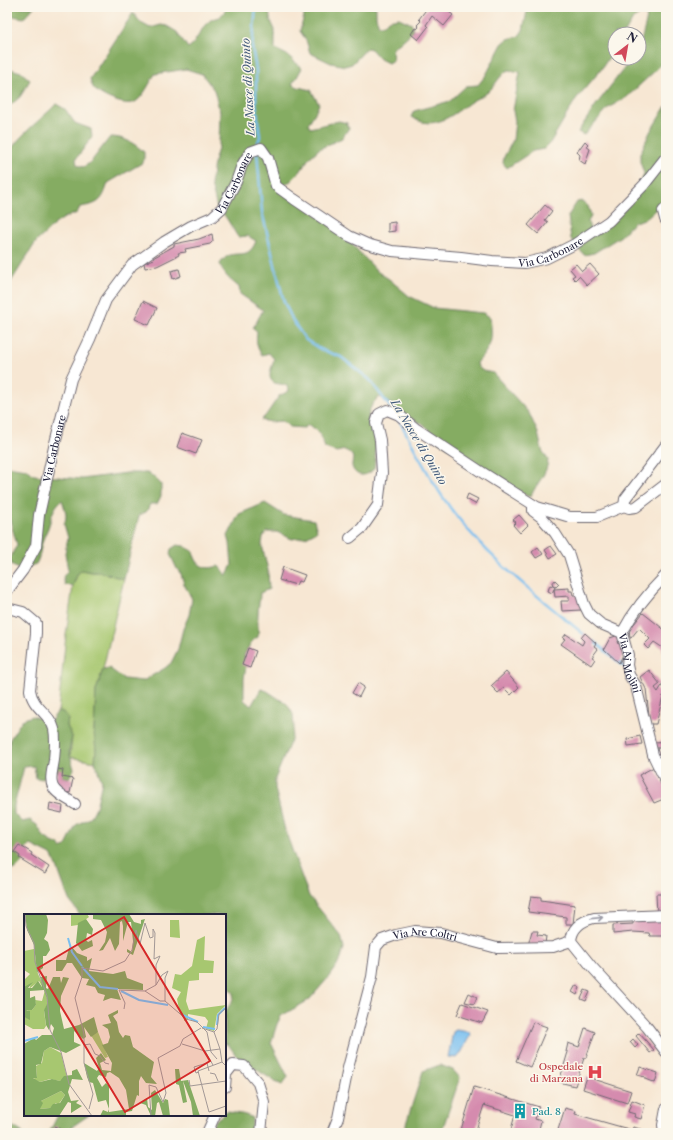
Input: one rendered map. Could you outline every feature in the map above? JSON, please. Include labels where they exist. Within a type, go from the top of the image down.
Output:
[{"type":"street","name":"Via Carbonare","points":[[7,591],[23,570],[36,546],[39,514],[71,379],[106,300],[132,265],[164,242],[191,226],[212,217],[222,208],[250,152],[261,148],[268,158],[276,186],[349,236],[367,244],[392,251],[525,263],[547,258],[575,244],[609,221],[644,185],[666,157]]},
{"type":"street","points":[[666,208],[663,211],[666,219]]},
{"type":"street","points":[[350,538],[362,528],[378,505],[382,473],[380,440],[376,423],[379,414],[387,410],[399,415],[415,428],[537,507],[570,517],[597,517],[624,506],[629,508],[636,507],[666,484]]},
{"type":"street","points":[[624,506],[624,499],[666,445]]},
{"type":"street","name":"Via Ai Molini","points":[[537,507],[533,508],[533,511],[542,517],[555,533],[569,555],[584,604],[589,614],[601,624],[622,633],[628,654],[627,665],[629,675],[636,686],[653,755],[666,782]]},
{"type":"street","points":[[622,633],[631,614],[666,575]]},
{"type":"street","points":[[7,608],[23,612],[36,623],[30,690],[31,698],[49,718],[54,727],[55,747],[52,785],[56,791],[75,804]]},
{"type":"street","points":[[666,915],[588,919],[583,921],[573,931],[572,941],[592,967],[647,1027],[666,1052]]},
{"type":"street","name":"Via Are Coltri","points":[[332,1133],[338,1118],[348,1068],[372,977],[376,947],[382,940],[415,931],[440,933],[497,948],[552,946],[572,941]]},
{"type":"street","points":[[226,1074],[233,1065],[244,1066],[258,1083],[264,1102],[261,1133]]},
{"type":"street","points":[[664,1133],[663,1125],[666,1109]]},
{"type":"street","points":[[207,1133],[215,1116]]},
{"type":"green space","points":[[7,7],[34,7],[24,18],[7,15]]},
{"type":"green space","points":[[228,7],[269,7],[270,19],[275,30],[275,49],[287,55],[302,68],[292,84],[311,90],[319,104],[308,124],[310,128],[339,121],[347,123],[349,128],[342,138],[319,149],[309,158],[300,172],[283,187],[348,240],[378,272],[409,296],[434,308],[483,313],[490,317],[490,342],[486,352],[477,363],[478,367],[483,371],[493,373],[529,413],[538,433],[542,450],[548,460],[546,470],[531,496],[527,496],[435,439],[427,427],[402,415],[394,406],[380,397],[372,405],[368,416],[369,424],[376,442],[374,469],[363,475],[358,474],[353,469],[352,455],[345,450],[336,452],[325,448],[320,434],[312,427],[308,425],[304,428],[290,427],[282,421],[271,422],[261,420],[279,396],[289,391],[288,387],[275,383],[270,379],[270,372],[274,359],[269,353],[262,355],[258,347],[257,331],[253,328],[263,310],[240,294],[239,287],[227,277],[220,264],[229,255],[244,254],[248,252],[256,241],[248,236],[238,237],[226,217],[217,208],[211,185],[214,162],[219,145],[220,112],[214,90],[202,74],[186,69],[155,74],[138,100],[131,103],[126,103],[114,100],[99,93],[93,87],[90,79],[133,13],[141,23],[150,28],[161,25],[167,26],[177,32],[188,48],[193,44],[205,25],[212,19],[220,17]]},
{"type":"green space","points":[[304,7],[376,7],[376,17],[379,25],[384,25],[388,20],[399,18],[412,24],[413,31],[394,47],[392,51],[393,60],[388,63],[380,59],[371,49],[367,48],[352,64],[345,66],[331,63],[310,53],[306,40],[300,31],[304,16]]},
{"type":"green space","points":[[528,7],[666,7],[666,55],[658,68],[627,97],[608,108],[584,135],[578,132],[596,105],[626,66],[647,66],[647,26],[645,26],[647,16],[641,14],[633,19],[629,26],[607,26],[607,60],[600,71],[576,99],[550,143],[544,149],[533,151],[507,168],[503,163],[504,157],[513,140],[515,121],[513,111],[520,72],[508,70],[488,92],[443,120],[428,123],[411,117],[414,111],[450,101],[466,86],[478,85],[486,75],[502,44],[508,39],[519,36],[523,30]]},
{"type":"green space","points":[[7,68],[21,72],[30,80],[20,97],[7,108]]},
{"type":"green space","points":[[56,104],[65,109],[75,123],[91,129],[92,137],[76,159],[77,165],[83,167],[90,163],[110,137],[124,139],[133,143],[144,152],[144,158],[142,163],[108,183],[102,198],[99,201],[92,205],[80,207],[77,213],[64,218],[55,224],[36,242],[7,288],[7,149],[12,148],[22,136]]},
{"type":"green space","points":[[666,106],[666,200],[645,219],[634,222],[621,236],[594,253],[584,255],[571,239],[568,216],[577,202],[582,201],[588,206],[591,215],[588,222],[590,229],[599,233],[640,186],[644,173],[640,162],[640,154],[650,132]]},
{"type":"green space","points":[[7,466],[27,469],[34,475],[82,479],[127,473],[147,473],[155,478],[161,484],[161,496],[157,504],[150,504],[147,511],[139,516],[124,579],[100,572],[81,570],[77,575],[73,586],[65,585],[63,577],[68,570],[65,553],[68,538],[64,524],[66,515],[62,500],[56,506],[53,513],[36,564],[19,570],[12,565],[10,558],[17,545],[10,520],[7,517]]},
{"type":"green space","points":[[265,503],[284,515],[314,520],[317,531],[306,537],[292,539],[277,532],[267,532],[263,537],[262,545],[268,570],[269,589],[260,593],[258,637],[252,641],[244,655],[246,666],[244,679],[244,700],[251,706],[261,689],[267,691],[287,704],[293,714],[294,727],[291,740],[275,779],[275,788],[285,830],[309,896],[341,936],[344,948],[340,961],[309,1000],[281,1016],[277,1024],[271,1043],[288,1077],[282,1085],[237,1057],[228,1044],[226,1044],[226,1011],[233,999],[234,993],[226,986],[226,914],[79,914],[69,900],[56,864],[51,855],[31,845],[24,850],[23,860],[18,867],[12,870],[7,868],[7,760],[10,739],[22,720],[32,716],[39,718],[44,723],[50,722],[58,711],[63,712],[68,718],[67,726],[72,737],[69,752],[74,769],[69,778],[63,777],[59,774],[53,764],[47,766],[46,774],[43,779],[36,778],[34,766],[24,767],[14,806],[14,814],[22,822],[30,820],[37,825],[44,837],[54,843],[59,844],[62,849],[67,844],[76,825],[90,818],[93,813],[96,807],[102,782],[95,762],[96,750],[94,732],[96,691],[103,669],[109,668],[124,679],[143,681],[171,663],[178,649],[183,629],[189,615],[192,599],[170,554],[171,549],[177,545],[184,546],[193,551],[196,560],[201,566],[209,568],[218,566],[222,569],[226,576],[232,565],[228,536],[239,514]]},
{"type":"green space","points":[[81,570],[100,572],[124,579],[103,669],[96,691],[94,732],[96,750],[95,762],[70,757],[72,737],[67,726],[68,718],[63,712],[58,711],[73,586],[77,575]]},
{"type":"green space","points":[[440,1065],[453,1070],[460,1078],[441,1133],[403,1133],[423,1071]]},
{"type":"green space","points":[[226,1112],[245,1115],[252,1118],[252,1133],[207,1133],[217,1119],[222,1116],[226,1116]]},
{"type":"green space","points":[[58,1116],[88,1116],[73,1126],[67,1133],[49,1133]]},
{"type":"green space","points":[[7,1123],[22,1132],[23,1133],[7,1133]]},
{"type":"green space","points":[[170,1127],[179,1133],[145,1133],[149,1129],[161,1130]]},
{"type":"water","points":[[456,1030],[469,1032],[471,1035],[457,1058],[448,1057],[453,1032]]},
{"type":"building","points":[[428,7],[451,7],[452,8],[449,12],[453,15],[444,26],[432,16],[426,25],[428,27],[418,40],[411,34],[415,28],[417,29],[419,27],[417,25],[421,21],[419,19]]},
{"type":"building","points":[[585,141],[588,144],[586,146],[590,149],[585,164],[579,160],[580,155],[577,152]]},
{"type":"building","points":[[545,205],[552,211],[545,220],[548,222],[538,234],[528,225]]},
{"type":"building","points":[[395,222],[395,231],[388,232],[388,223]]},
{"type":"building","points":[[212,234],[213,241],[210,244],[185,249],[186,252],[178,253],[179,255],[157,266],[145,268],[144,263],[154,259],[153,258],[174,246],[174,244],[199,239]]},
{"type":"building","points":[[576,264],[582,271],[590,264],[599,274],[587,285],[579,276],[575,280],[572,277],[575,275],[570,269]]},
{"type":"building","points":[[179,269],[181,276],[173,279],[171,271]]},
{"type":"building","points":[[143,301],[157,308],[149,325],[135,319]]},
{"type":"building","points":[[182,433],[202,440],[196,454],[177,447]]},
{"type":"building","points":[[468,494],[478,499],[475,504],[466,499]]},
{"type":"building","points":[[519,515],[528,525],[520,533],[513,525],[516,522],[513,520]]},
{"type":"building","points":[[551,546],[557,554],[550,558],[545,550]]},
{"type":"building","points":[[538,547],[543,554],[536,558],[532,552]]},
{"type":"building","points":[[283,567],[305,575],[302,582],[298,581],[296,585],[279,580]]},
{"type":"building","points":[[555,580],[559,584],[556,587],[552,584]]},
{"type":"building","points":[[550,585],[555,587],[552,593],[548,591]]},
{"type":"building","points":[[569,588],[569,591],[572,591],[573,595],[580,595],[581,610],[562,611],[561,601],[569,601],[569,596],[555,597],[554,589]]},
{"type":"building","points":[[643,613],[666,631],[666,652],[654,642],[648,649],[644,645],[650,639],[639,628],[630,638],[629,630]]},
{"type":"building","points":[[585,633],[596,643],[594,646],[598,649],[592,657],[595,659],[591,665],[561,644],[565,639],[563,638],[566,634],[582,645],[584,641],[581,638]]},
{"type":"building","points":[[616,636],[621,638],[617,643],[624,646],[624,653],[619,663],[604,649],[610,638]]},
{"type":"building","points":[[248,648],[256,651],[250,668],[242,665]]},
{"type":"building","points":[[649,670],[660,684],[655,688],[658,692],[666,679],[666,697],[663,696],[656,724],[650,724],[646,689],[640,677]]},
{"type":"building","points":[[506,672],[519,687],[511,695],[504,688],[498,693],[491,686]]},
{"type":"building","points":[[358,683],[364,687],[359,697],[352,693]]},
{"type":"building","points":[[664,718],[666,719],[666,728],[662,728]]},
{"type":"building","points":[[640,736],[642,744],[628,746],[627,739]]},
{"type":"building","points":[[666,741],[666,748],[655,748],[655,742]]},
{"type":"building","points":[[660,752],[666,752],[666,756],[660,757]]},
{"type":"building","points":[[654,767],[666,786],[666,798],[654,803],[639,775]]},
{"type":"building","points":[[58,769],[63,770],[62,777],[73,779],[70,793],[59,791],[60,787],[54,785]]},
{"type":"building","points":[[50,803],[63,806],[62,813],[49,810]]},
{"type":"building","points":[[19,845],[32,853],[31,855],[49,867],[45,874],[19,858],[20,856],[14,852]]},
{"type":"building","points":[[7,862],[9,862],[8,870],[7,870]]},
{"type":"building","points":[[656,894],[666,894],[666,913],[657,914]]},
{"type":"building","points":[[531,896],[541,897],[541,900],[575,905],[573,924],[566,924],[566,917],[528,912]]},
{"type":"building","points":[[633,915],[664,917],[666,936],[650,936],[649,933],[633,932],[613,934],[613,925],[633,924]]},
{"type":"building","points":[[532,931],[538,931],[537,935],[546,936],[545,944],[528,945]]},
{"type":"building","points":[[576,985],[580,988],[577,995],[572,992]]},
{"type":"building","points":[[585,990],[590,992],[586,1001],[581,999]]},
{"type":"building","points":[[469,993],[477,997],[474,1004],[465,1002]]},
{"type":"building","points":[[462,1003],[488,1012],[482,1023],[457,1015]]},
{"type":"building","points":[[533,1022],[547,1027],[530,1067],[516,1061]]},
{"type":"building","points":[[585,1028],[595,1032],[586,1058],[584,1058],[575,1086],[559,1082],[568,1052],[566,1052],[568,1043],[579,1047]]},
{"type":"building","points":[[639,1033],[654,1050],[650,1053],[636,1036]]},
{"type":"building","points":[[633,1039],[638,1045],[635,1048],[630,1042]]},
{"type":"building","points":[[640,1067],[658,1073],[655,1083],[645,1079],[645,1077],[637,1075]]},
{"type":"building","points":[[587,1077],[631,1091],[627,1103],[583,1089]]},
{"type":"building","name":"Pad. 8","points":[[474,1087],[539,1107],[535,1119],[541,1121],[538,1133],[510,1133],[515,1115],[484,1105],[475,1133],[460,1133]]},
{"type":"building","points":[[632,1100],[645,1105],[641,1119],[634,1117],[635,1114],[628,1112]]},
{"type":"building","points":[[565,1108],[576,1111],[575,1114],[632,1130],[633,1127],[644,1130],[643,1133],[557,1133]]},
{"type":"building","points":[[55,1126],[65,1132],[52,1133]]},
{"type":"waterway","name":"La Nasce di Quinto","points":[[256,7],[252,47],[256,70],[256,103],[260,137],[258,142]]},
{"type":"waterway","name":"La Nasce di Quinto","points":[[257,152],[262,212],[284,302],[294,323],[306,340],[320,349],[341,357],[369,379],[390,407]]},
{"type":"waterway","name":"La Nasce di Quinto","points":[[399,420],[436,487],[473,536],[490,554],[528,588],[586,636]]},
{"type":"waterway","name":"La Nasce di Quinto","points":[[593,641],[625,667]]},
{"type":"waterway","name":"La Nasce di Quinto","points":[[661,761],[666,768]]},
{"type":"place","name":"Ospedale di Marzana","points":[[595,1072]]},
{"type":"place","name":"Pad. 8","points":[[520,1111]]}]
